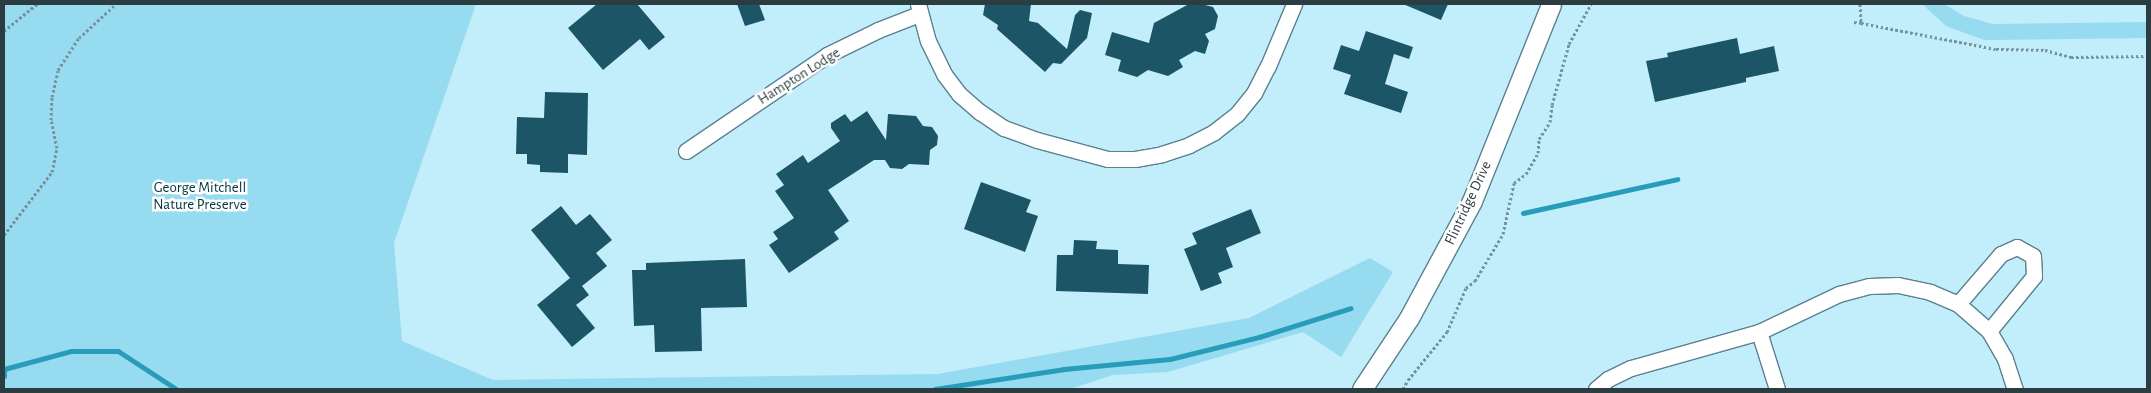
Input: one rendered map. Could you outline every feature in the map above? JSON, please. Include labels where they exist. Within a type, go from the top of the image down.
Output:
[{"type":"street","points":[[918,9],[928,41],[944,74],[959,94],[996,123],[1004,128],[1037,140],[1108,159],[1135,159],[1162,154],[1189,145],[1214,132],[1237,114],[1254,93],[1268,66],[1294,4]]},
{"type":"street","name":"Flintridge Drive","points":[[1362,389],[1409,318],[1472,201],[1550,4]]},
{"type":"street","name":"Hampton Lodge","points":[[686,151],[827,55],[918,9]]},
{"type":"street","points":[[1958,304],[2001,254],[2017,247],[2033,256],[2034,276],[1989,330]]},
{"type":"street","points":[[1596,389],[1608,379],[1631,368],[1759,332],[1839,294],[1869,286],[1898,285],[1930,292],[1958,304],[1989,330],[2005,359],[2015,389]]},
{"type":"street","points":[[1759,332],[1777,389]]},
{"type":"path","points":[[4,31],[37,4]]},
{"type":"path","points":[[4,236],[52,172],[57,148],[51,120],[52,96],[58,70],[79,38],[116,4]]},
{"type":"path","points":[[1403,389],[1408,380],[1447,332],[1466,288],[1475,281],[1503,234],[1514,183],[1526,174],[1538,153],[1539,139],[1550,122],[1552,105],[1569,44],[1591,4]]},
{"type":"path","points":[[1860,4],[1860,23]]},
{"type":"path","points":[[1854,22],[1996,49],[2045,50],[2071,57],[2147,56]]},
{"type":"green space","name":"George Mitchell Nature Preserve","points":[[4,4],[476,4],[394,243],[402,341],[493,380],[938,374],[1249,318],[1370,258],[1393,272],[1341,357],[1303,332],[1168,372],[1113,375],[1070,389],[4,389]]},
{"type":"green space","points":[[1922,4],[1944,4],[1964,16],[1993,24],[2147,22],[2147,38],[1984,40],[1946,26]]},
{"type":"building","points":[[597,4],[637,4],[665,37],[649,50],[640,39],[603,70],[568,28]]},
{"type":"building","points":[[737,4],[759,4],[765,20],[745,26]]},
{"type":"building","points":[[985,4],[1031,4],[1029,21],[1038,23],[1067,49],[1075,15],[1080,10],[1092,13],[1087,38],[1061,64],[1053,63],[1045,72],[997,29],[998,25],[983,15]]},
{"type":"building","points":[[1189,4],[1213,7],[1218,16],[1215,29],[1205,34],[1209,41],[1205,54],[1195,51],[1179,60],[1183,67],[1168,76],[1148,70],[1137,77],[1118,71],[1121,60],[1105,55],[1112,32],[1149,43],[1154,23]]},
{"type":"building","points":[[1403,4],[1448,4],[1441,20]]},
{"type":"building","points":[[1366,31],[1413,47],[1409,59],[1394,54],[1385,84],[1408,92],[1401,113],[1344,94],[1351,75],[1333,69],[1341,45],[1359,51]]},
{"type":"building","points":[[1737,38],[1740,54],[1774,46],[1779,71],[1746,78],[1746,82],[1655,102],[1646,61],[1668,57],[1667,53]]},
{"type":"building","points":[[545,92],[588,93],[587,155],[568,154],[568,173],[540,172],[540,165],[527,164],[527,154],[516,154],[517,117],[544,118]]},
{"type":"building","points":[[867,111],[886,140],[888,114],[916,116],[923,126],[932,127],[938,136],[937,145],[930,150],[929,165],[909,164],[902,169],[890,168],[885,160],[874,160],[828,190],[849,221],[834,232],[839,239],[789,273],[769,245],[778,239],[773,232],[794,218],[775,191],[784,185],[776,174],[803,155],[808,163],[840,141],[831,128],[831,123],[845,114],[851,122]]},
{"type":"building","points":[[981,182],[1031,200],[1026,212],[1038,216],[1025,252],[964,229]]},
{"type":"building","points":[[561,206],[576,225],[590,214],[612,240],[596,253],[607,266],[582,286],[589,295],[576,305],[595,328],[572,347],[537,305],[570,278],[531,230]]},
{"type":"building","points":[[1251,209],[1261,233],[1226,248],[1233,267],[1218,273],[1222,283],[1201,291],[1184,249],[1197,244],[1192,233]]},
{"type":"building","points":[[1074,240],[1097,241],[1096,249],[1118,250],[1118,264],[1149,265],[1148,294],[1056,291],[1057,255],[1073,255]]},
{"type":"building","points":[[745,259],[747,307],[701,308],[702,351],[655,352],[654,325],[634,326],[632,270],[646,270],[646,263]]},
{"type":"waterway","points":[[1523,213],[1677,179]]},
{"type":"waterway","points":[[935,389],[1064,369],[1170,359],[1259,337],[1351,308]]},
{"type":"waterway","points":[[4,376],[4,369],[71,351],[118,351],[176,389]]}]
